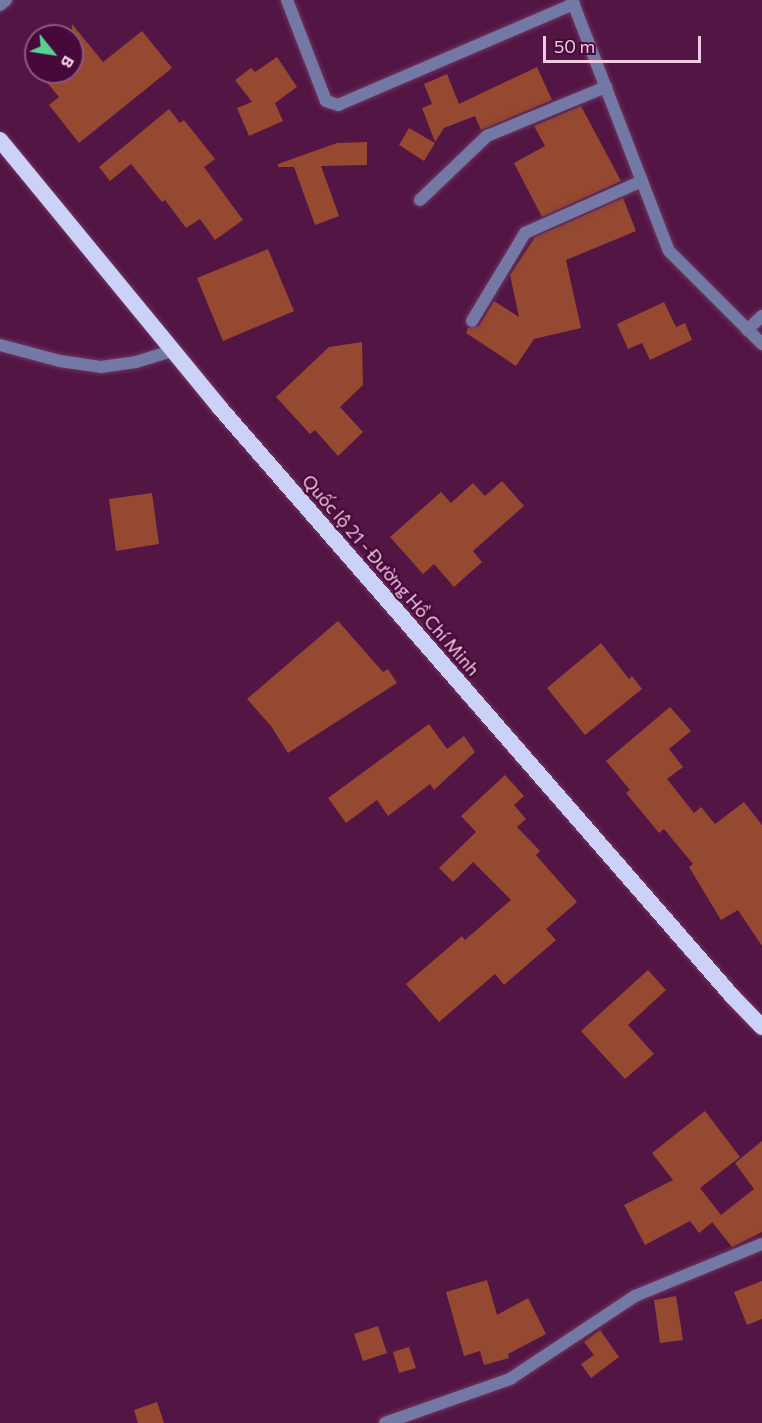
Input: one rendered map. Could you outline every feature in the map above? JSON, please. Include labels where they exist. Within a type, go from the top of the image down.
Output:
[{"type":"highway","name":"Quốc lộ 21 - Đường Hồ Chí Minh","points":[[0,141],[173,351],[708,969],[762,1027]]},
{"type":"street","points":[[0,5],[6,0]]},
{"type":"street","points":[[287,0],[326,101],[338,105],[573,2],[669,251],[762,344]]},
{"type":"street","points":[[420,200],[487,136],[606,87]]},
{"type":"street","points":[[472,321],[525,233],[642,181]]},
{"type":"street","points":[[747,330],[762,316]]},
{"type":"street","points":[[0,345],[60,361],[101,367],[136,362],[173,351]]},
{"type":"street","points":[[385,1423],[510,1379],[635,1296],[762,1244]]},
{"type":"building","points":[[142,31],[172,68],[79,143],[49,105],[59,97],[48,84],[84,84],[84,39],[103,62]]},
{"type":"building","points":[[277,57],[297,87],[275,103],[283,121],[249,136],[237,108],[252,102],[235,80],[251,68],[255,72]]},
{"type":"building","points":[[537,67],[552,100],[481,130],[475,116],[444,128],[435,142],[422,108],[432,104],[424,84],[447,74],[459,104]]},
{"type":"building","points":[[581,106],[621,181],[542,217],[514,163],[545,146],[534,126]]},
{"type":"building","points":[[169,109],[180,123],[184,120],[215,159],[204,167],[243,220],[215,240],[200,219],[186,228],[165,200],[162,202],[131,164],[110,181],[99,167]]},
{"type":"building","points":[[409,128],[435,143],[424,161],[399,145]]},
{"type":"building","points":[[367,142],[367,165],[321,166],[339,216],[315,225],[294,167],[278,167],[278,164],[337,143]]},
{"type":"building","points":[[623,198],[636,231],[566,260],[581,328],[534,339],[516,366],[466,333],[468,328],[479,326],[494,301],[519,317],[510,275],[535,237]]},
{"type":"building","points":[[268,249],[294,311],[223,341],[197,278]]},
{"type":"building","points":[[664,302],[676,327],[685,323],[692,340],[650,360],[642,343],[628,349],[617,324]]},
{"type":"building","points":[[362,342],[363,385],[340,407],[363,432],[338,456],[315,430],[310,434],[276,397],[329,347]]},
{"type":"building","points":[[502,481],[524,506],[473,551],[482,562],[454,587],[434,564],[423,574],[390,537],[441,492],[451,503],[473,483],[485,496]]},
{"type":"building","points":[[152,493],[159,544],[116,551],[109,499]]},
{"type":"building","points":[[338,621],[383,672],[388,669],[397,683],[288,753],[271,726],[247,699]]},
{"type":"building","points":[[601,643],[629,679],[632,676],[642,689],[585,735],[547,688]]},
{"type":"building","points":[[670,707],[691,731],[669,749],[683,767],[667,779],[694,813],[701,807],[715,824],[744,802],[762,825],[762,946],[738,910],[721,920],[689,867],[693,864],[664,829],[659,833],[626,793],[630,790],[606,761]]},
{"type":"building","points":[[429,724],[447,749],[464,736],[475,752],[434,790],[430,784],[388,816],[377,800],[346,823],[328,798]]},
{"type":"building","points":[[505,775],[524,796],[514,805],[526,819],[517,827],[540,851],[536,855],[577,902],[546,929],[556,940],[504,985],[495,974],[439,1022],[406,984],[462,936],[465,940],[511,900],[473,862],[453,882],[439,868],[476,832],[461,816]]},
{"type":"building","points":[[648,970],[666,990],[628,1025],[654,1054],[625,1079],[581,1031]]},
{"type":"building","points":[[705,1111],[740,1157],[700,1188],[721,1215],[699,1233],[690,1221],[645,1245],[624,1205],[673,1180],[652,1153]]},
{"type":"building","points":[[762,1141],[762,1232],[732,1247],[712,1222],[754,1189],[735,1163]]},
{"type":"building","points":[[487,1280],[497,1315],[528,1298],[546,1334],[508,1354],[509,1358],[484,1365],[480,1351],[464,1356],[446,1292]]},
{"type":"building","points":[[762,1281],[762,1319],[747,1325],[734,1292]]},
{"type":"building","points":[[676,1296],[683,1340],[660,1343],[654,1300]]},
{"type":"building","points":[[378,1326],[387,1353],[363,1361],[354,1334]]},
{"type":"building","points":[[600,1330],[619,1357],[591,1378],[581,1364],[594,1355],[584,1342]]},
{"type":"building","points":[[409,1347],[416,1368],[399,1373],[393,1352]]},
{"type":"building","points":[[157,1402],[164,1423],[138,1423],[134,1410]]}]
